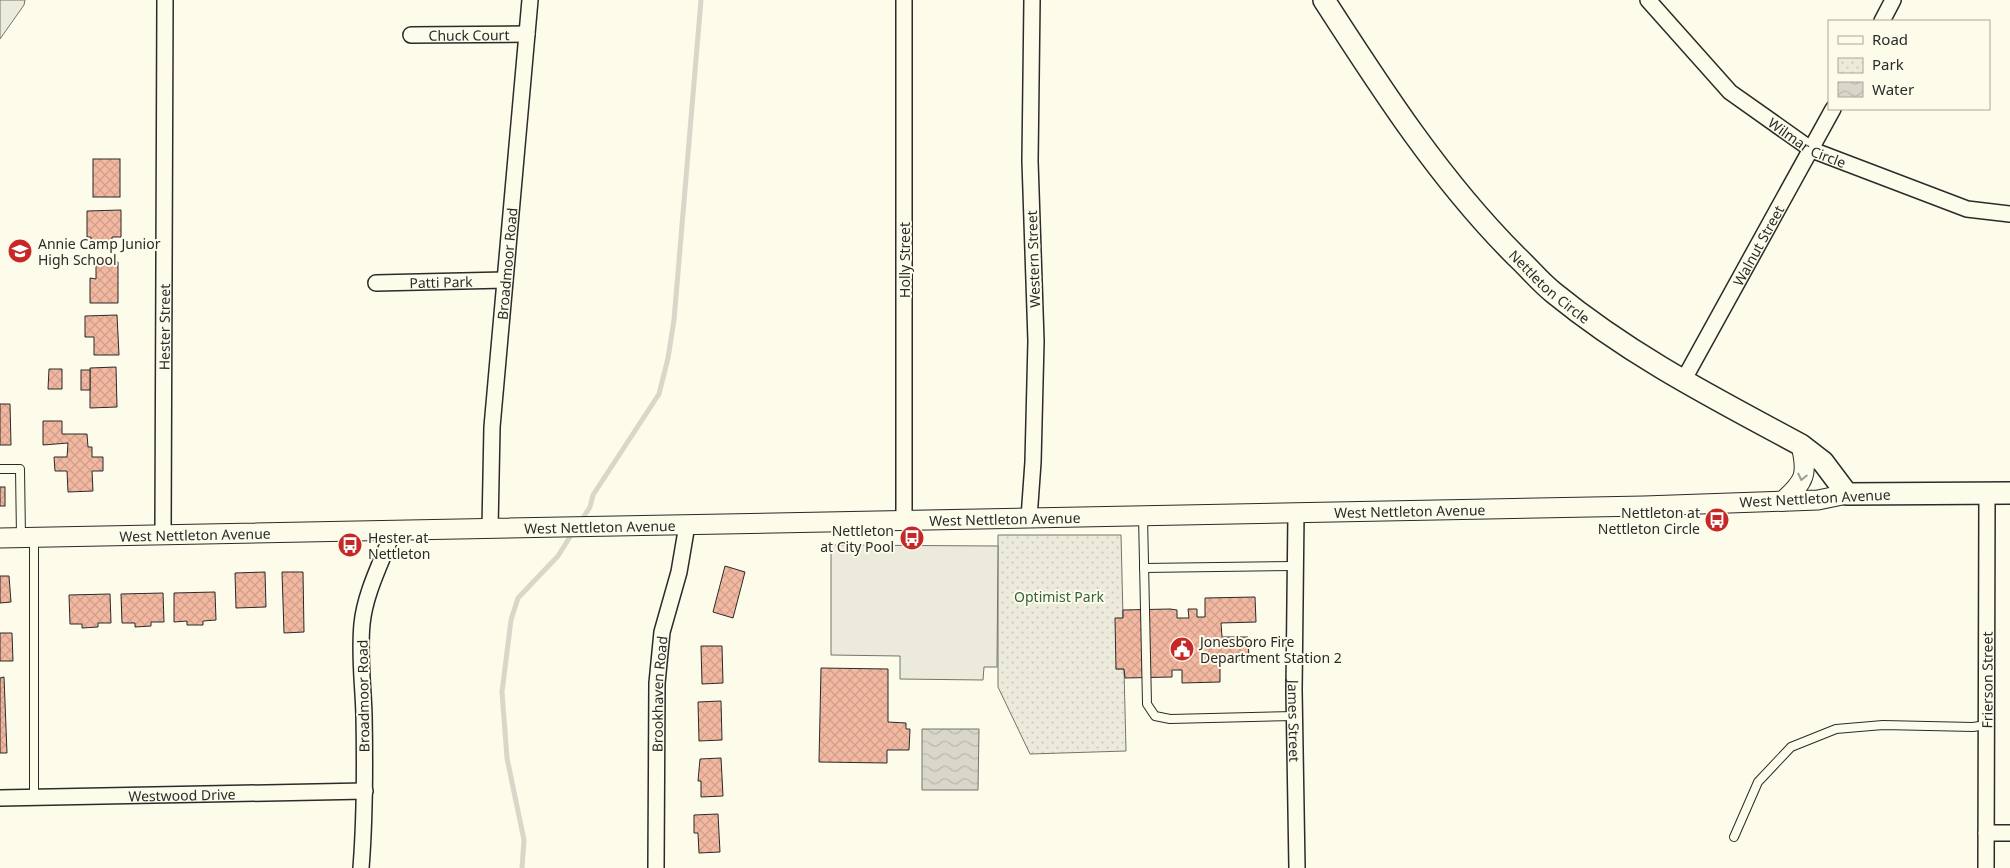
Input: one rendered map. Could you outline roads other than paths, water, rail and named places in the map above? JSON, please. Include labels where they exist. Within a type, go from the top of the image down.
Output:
[{"type":"main road","name":"Nettleton Circle","points":[[1324,0],[1370,71],[1442,175],[1484,224],[1553,292],[1630,350],[1801,445],[1823,462],[1847,494]]},
{"type":"main road","name":"West Nettleton Avenue","points":[[1847,494],[2010,493]]},
{"type":"street","name":"Hester Street","points":[[163,534],[165,0]]},
{"type":"street","name":"Broadmoor Road","points":[[490,528],[492,427],[530,0]]},
{"type":"street","name":"Holly Street","points":[[904,0],[904,520]]},
{"type":"street","name":"Western Street","points":[[1029,518],[1034,462],[1036,340],[1030,161],[1032,0]]},
{"type":"street","name":"Wilmar Circle","points":[[1648,0],[1730,92],[1812,150],[1967,209],[2010,214]]},
{"type":"street","points":[[1883,20],[1893,0]]},
{"type":"street","name":"Chuck Court","points":[[411,35],[527,34]]},
{"type":"street","name":"Walnut Street","points":[[1683,381],[1832,110]]},
{"type":"street","name":"Patti Park","points":[[376,283],[505,280]]},
{"type":"street","points":[[1783,501],[1803,481],[1805,461],[1801,445]]},
{"type":"street","name":"Frierson Street","points":[[1986,868],[1987,493]]},
{"type":"street","name":"West Nettleton Avenue","points":[[0,538],[1644,506],[1818,500],[1847,494]]},
{"type":"street","name":"James Street","points":[[1296,513],[1295,716],[1297,868]]},
{"type":"street","name":"Brookhaven Road","points":[[656,868],[657,683],[659,658],[662,632],[678,572],[687,524]]},
{"type":"street","name":"Broadmoor Road","points":[[361,868],[365,791],[364,714],[359,661],[360,636],[370,593],[394,529]]},
{"type":"street","name":"Westwood Drive","points":[[0,798],[365,791]]},
{"type":"street","points":[[1986,834],[2010,833]]},
{"type":"lane","points":[[0,469],[20,469],[28,537],[34,797]]},
{"type":"lane","points":[[1143,516],[1147,704],[1155,716],[1170,719],[1295,716]]},
{"type":"lane","points":[[1144,568],[1295,566]]},
{"type":"lane","points":[[1734,837],[1758,782],[1791,747],[1836,730],[1883,725],[1973,727],[1986,725]]},
{"type":"water","points":[[922,729],[979,729],[978,790],[922,790]]},
{"type":"waterway","points":[[581,521],[590,507],[593,495],[659,394],[668,358],[674,320],[701,0]]},
{"type":"waterway","points":[[522,868],[524,840],[507,758],[502,692],[511,620],[518,598],[558,556],[573,532]]},
{"type":"place","name":"Annie Camp Junior High School","points":[[20,251]]},
{"type":"place","name":"Nettleton at Nettleton Circle","points":[[1717,520]]},
{"type":"place","name":"Nettleton at City Pool","points":[[912,538]]},
{"type":"place","name":"Hester at Nettleton","points":[[350,545]]},
{"type":"place","name":"Jonesboro Fire Department Station 2","points":[[1182,649]]},
{"type":"park label","name":"Optimist Park","points":[[1059,596]]}]
